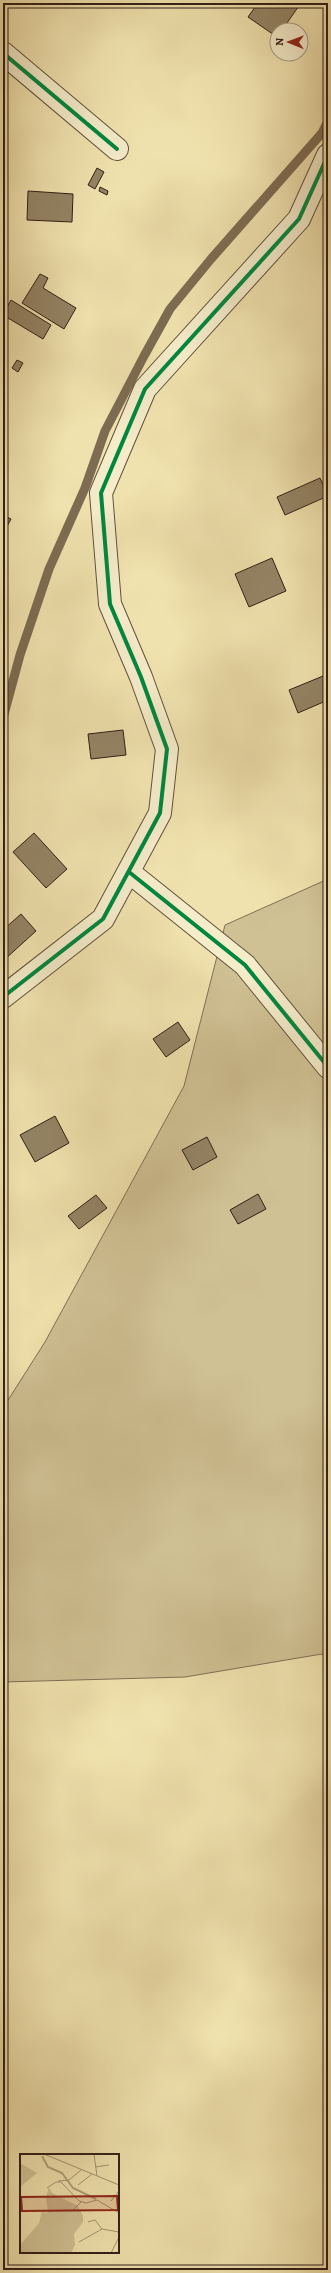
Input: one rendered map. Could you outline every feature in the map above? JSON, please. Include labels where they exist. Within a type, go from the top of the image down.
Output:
[{"type":"street","points":[[3,52],[117,149]]},
{"type":"street","points":[[3,997],[103,919],[160,813],[167,748],[142,677],[110,604],[101,493],[146,389],[299,219],[328,155]]},
{"type":"street","points":[[129,872],[245,965],[328,1067]]},
{"type":"shaded area","points":[[328,879],[328,1659],[322,1654],[185,1677],[3,1682],[3,1408],[45,1342],[184,1086],[225,925]]},
{"type":"building","points":[[258,3],[301,3],[288,22],[269,22],[269,31],[248,17]]},
{"type":"building","points":[[97,168],[104,172],[95,189],[88,185]]},
{"type":"building","points":[[100,187],[108,191],[107,195],[99,191]]},
{"type":"building","points":[[28,191],[73,194],[72,222],[27,220]]},
{"type":"building","points":[[40,274],[48,278],[43,288],[76,308],[64,329],[22,303]]},
{"type":"building","points":[[11,300],[51,325],[43,339],[3,315]]},
{"type":"building","points":[[17,360],[23,363],[18,372],[12,368]]},
{"type":"building","points":[[320,478],[328,496],[285,515],[277,497]]},
{"type":"building","points":[[3,515],[11,519],[3,534]]},
{"type":"building","points":[[272,558],[286,591],[249,607],[235,574]]},
{"type":"building","points":[[328,674],[328,700],[298,713],[289,690]]},
{"type":"building","points":[[123,730],[126,755],[91,759],[88,734]]},
{"type":"building","points":[[34,833],[67,869],[46,888],[13,852]]},
{"type":"building","points":[[21,914],[36,931],[4,960],[3,930]]},
{"type":"building","points":[[178,1022],[190,1040],[166,1057],[153,1039]]},
{"type":"building","points":[[55,1116],[69,1143],[35,1162],[20,1135]]},
{"type":"building","points":[[207,1137],[217,1157],[193,1170],[182,1150]]},
{"type":"building","points":[[258,1194],[266,1209],[238,1224],[230,1210]]},
{"type":"building","points":[[96,1195],[107,1208],[79,1229],[68,1216]]},
{"type":"waterway","points":[[3,718],[20,655],[49,569],[85,488],[105,431],[144,356],[170,309],[211,259],[322,133],[328,121]]},
{"type":"cycle path","points":[[3,53],[117,149]]},
{"type":"cycle path","points":[[3,997],[103,919],[160,813],[167,749],[141,677],[110,604],[101,493],[145,389],[299,219],[328,155]]},
{"type":"cycle path","points":[[129,872],[245,965],[328,1067]]}]
